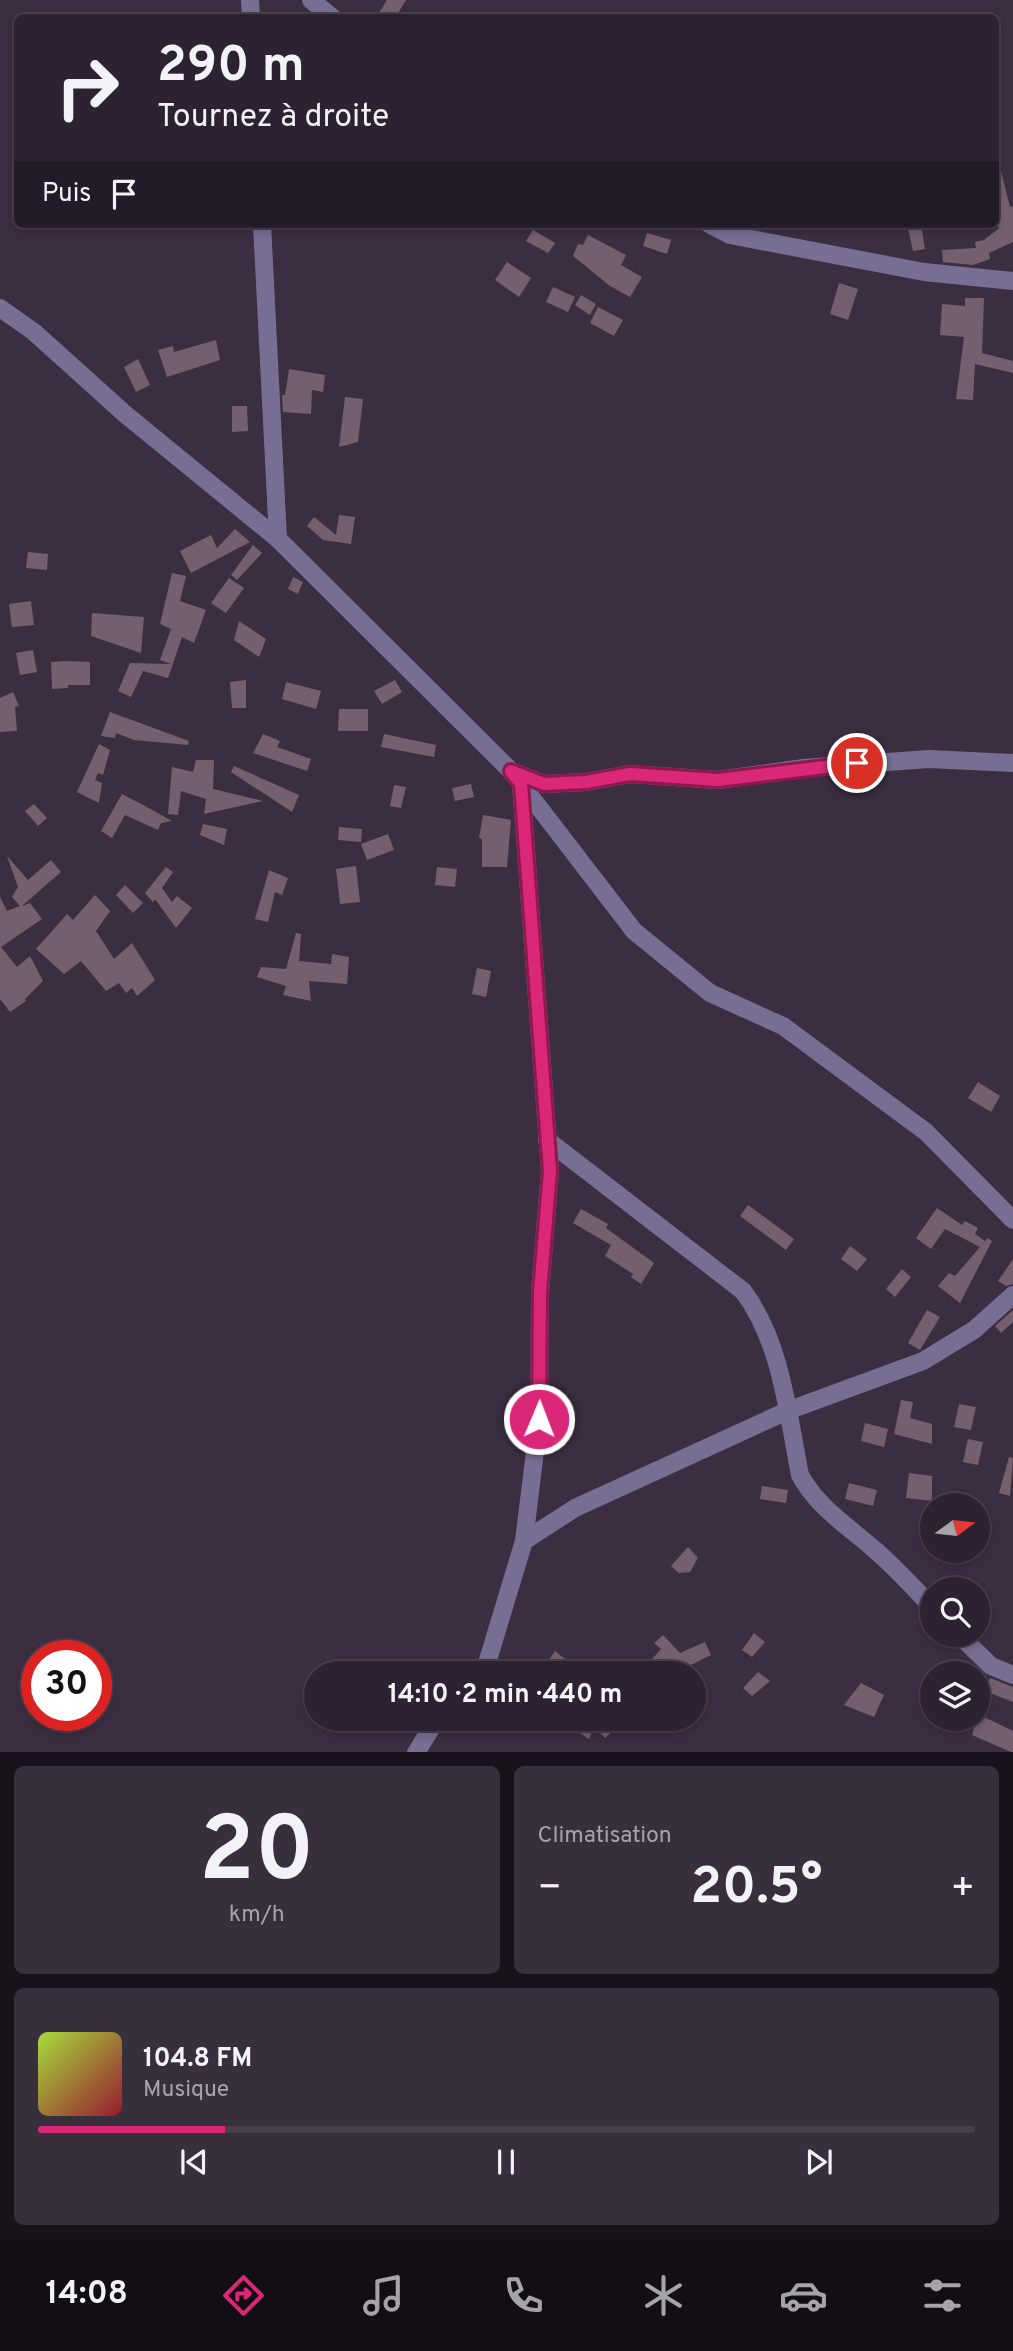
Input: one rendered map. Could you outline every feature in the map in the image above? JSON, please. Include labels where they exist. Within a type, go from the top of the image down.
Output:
[{"type":"street","points":[[311,0],[328,14]]},
{"type":"street","points":[[262,228],[278,539]]},
{"type":"street","points":[[717,228],[730,235],[923,272],[1013,281]]},
{"type":"street","points":[[0,308],[34,332],[125,414],[278,539],[516,778],[634,931],[710,993],[783,1026],[926,1132],[1013,1220]]},
{"type":"street","points":[[516,778],[544,784],[586,782],[630,774],[718,780],[818,766],[917,759],[1013,763]]},
{"type":"street","points":[[488,1661],[524,1541],[539,1419],[540,1292],[550,1171],[516,778]]},
{"type":"street","points":[[547,1140],[743,1291],[757,1309],[770,1342],[788,1411],[800,1475],[807,1488],[822,1506],[898,1570],[920,1594]]},
{"type":"street","points":[[524,1541],[575,1508],[788,1411],[923,1361],[974,1330],[1013,1295]]},
{"type":"street","points":[[971,1647],[991,1666],[1013,1675]]},
{"type":"street","points":[[416,1752],[429,1731]]},
{"type":"building","points":[[387,0],[406,0],[397,14],[378,14]]},
{"type":"building","points":[[999,167],[1010,207],[1013,206],[1013,242],[989,253],[990,259],[973,265],[943,262],[942,250],[976,248],[975,242],[984,240],[999,228]]},
{"type":"building","points":[[908,228],[922,228],[925,249],[913,251]]},
{"type":"building","points":[[533,230],[555,243],[548,253],[526,241]]},
{"type":"building","points":[[647,233],[671,240],[667,254],[643,246]]},
{"type":"building","points":[[588,235],[626,255],[621,265],[642,277],[630,297],[610,286],[573,256],[578,244],[583,245]]},
{"type":"building","points":[[507,262],[531,278],[519,297],[495,280]]},
{"type":"building","points":[[839,283],[858,289],[848,320],[830,314]]},
{"type":"building","points":[[553,287],[575,297],[568,312],[546,302]]},
{"type":"building","points":[[581,295],[596,304],[590,315],[575,305]]},
{"type":"building","points":[[965,298],[984,298],[982,353],[1013,361],[1013,373],[975,364],[973,400],[956,399],[964,337],[940,335],[942,304],[965,306]]},
{"type":"building","points":[[598,307],[623,320],[614,336],[590,323]]},
{"type":"building","points":[[216,340],[220,360],[167,377],[158,350],[173,346],[174,352]]},
{"type":"building","points":[[138,359],[150,385],[136,392],[124,367]]},
{"type":"building","points":[[289,369],[325,375],[323,392],[312,390],[311,414],[283,412],[282,395],[285,395]]},
{"type":"building","points":[[345,397],[363,399],[358,442],[339,447]]},
{"type":"building","points":[[232,406],[247,406],[248,431],[232,432]]},
{"type":"building","points":[[339,515],[355,517],[351,544],[323,540],[307,526],[314,517],[336,535]]},
{"type":"building","points":[[235,529],[250,542],[191,573],[180,551],[211,535],[217,548]]},
{"type":"building","points":[[253,545],[262,553],[237,580],[231,575]]},
{"type":"building","points":[[28,552],[48,554],[47,570],[26,568]]},
{"type":"building","points":[[172,573],[186,576],[180,601],[206,610],[194,643],[182,637],[168,678],[143,671],[131,697],[118,691],[130,663],[171,664],[160,660],[171,629],[160,624]]},
{"type":"building","points":[[293,577],[303,582],[298,594],[288,589]]},
{"type":"building","points":[[229,578],[244,588],[226,613],[211,603]]},
{"type":"building","points":[[31,601],[34,625],[12,627],[9,604]]},
{"type":"building","points":[[92,613],[144,617],[141,653],[91,636]]},
{"type":"building","points":[[239,621],[266,639],[259,657],[234,640]]},
{"type":"building","points":[[33,650],[37,672],[20,675],[16,653]]},
{"type":"building","points":[[51,662],[90,662],[90,685],[68,685],[68,688],[52,689]]},
{"type":"building","points":[[246,680],[246,708],[232,708],[230,682]]},
{"type":"building","points":[[395,680],[402,692],[382,704],[374,691]]},
{"type":"building","points":[[286,682],[321,691],[316,709],[282,699]]},
{"type":"building","points":[[13,692],[19,706],[15,707],[17,731],[0,732],[0,698]]},
{"type":"building","points":[[339,709],[368,709],[368,731],[338,731]]},
{"type":"building","points":[[110,712],[189,741],[188,745],[134,740],[116,733],[115,738],[101,736]]},
{"type":"building","points":[[263,734],[280,741],[277,747],[311,759],[307,771],[253,753]]},
{"type":"building","points":[[384,734],[436,745],[434,757],[381,747]]},
{"type":"building","points":[[99,744],[110,750],[103,775],[98,773],[95,780],[102,783],[99,803],[77,792]]},
{"type":"building","points":[[196,760],[214,760],[213,789],[263,801],[204,814],[206,799],[181,791],[178,815],[168,814],[172,767],[193,772]]},
{"type":"building","points":[[234,766],[299,795],[292,812],[231,772]]},
{"type":"building","points":[[471,784],[474,797],[455,801],[452,788]]},
{"type":"building","points":[[394,785],[406,787],[401,808],[390,806]]},
{"type":"building","points":[[122,794],[172,821],[161,823],[158,830],[125,815],[112,838],[101,831]]},
{"type":"building","points":[[34,804],[47,818],[38,826],[25,811]]},
{"type":"building","points":[[483,815],[511,820],[507,867],[482,867],[482,839],[479,838]]},
{"type":"building","points":[[203,824],[227,829],[224,845],[200,835]]},
{"type":"building","points":[[339,827],[362,829],[361,842],[338,840]]},
{"type":"building","points":[[388,834],[394,850],[367,860],[361,844]]},
{"type":"building","points":[[7,856],[28,880],[51,860],[61,872],[22,906],[30,903],[42,919],[1,947],[17,967],[30,956],[43,981],[26,1001],[10,1012],[0,999],[0,897],[7,911],[20,906],[12,897],[18,887]]},
{"type":"building","points":[[356,866],[360,902],[340,904],[336,869]]},
{"type":"building","points":[[166,867],[173,872],[162,888],[172,902],[177,896],[192,908],[176,928],[155,899],[153,902],[145,893]]},
{"type":"building","points":[[437,867],[457,869],[455,887],[435,885]]},
{"type":"building","points":[[269,870],[288,878],[282,895],[275,892],[268,922],[255,919]]},
{"type":"building","points":[[125,885],[143,903],[133,913],[116,895]]},
{"type":"building","points":[[95,895],[110,911],[96,931],[114,959],[132,943],[155,980],[137,996],[132,988],[126,993],[119,983],[106,991],[81,961],[64,974],[36,949],[67,914],[73,920]]},
{"type":"building","points":[[296,933],[301,934],[299,961],[331,964],[332,954],[349,957],[347,984],[309,981],[311,1001],[283,995],[286,986],[257,977],[261,967],[286,969]]},
{"type":"building","points":[[477,968],[491,971],[486,997],[472,994]]},
{"type":"building","points":[[978,1082],[1000,1096],[991,1112],[968,1098]]},
{"type":"building","points":[[748,1205],[794,1239],[786,1250],[740,1216]]},
{"type":"building","points":[[937,1208],[962,1225],[965,1221],[978,1228],[975,1234],[985,1241],[988,1238],[992,1241],[960,1303],[938,1286],[949,1273],[955,1276],[980,1247],[945,1229],[931,1249],[916,1238]]},
{"type":"building","points":[[581,1209],[608,1224],[606,1228],[654,1263],[641,1284],[631,1277],[633,1274],[605,1256],[611,1245],[573,1223]]},
{"type":"building","points":[[850,1246],[867,1259],[857,1271],[841,1259]]},
{"type":"building","points":[[1013,1259],[1013,1284],[1006,1286],[998,1281]]},
{"type":"building","points":[[902,1269],[911,1277],[895,1297],[886,1289]]},
{"type":"building","points":[[927,1310],[940,1317],[920,1350],[908,1343]]},
{"type":"building","points":[[1013,1310],[1013,1322],[1001,1333],[995,1326]]},
{"type":"building","points":[[901,1400],[913,1402],[910,1418],[932,1424],[932,1444],[894,1434]]},
{"type":"building","points":[[959,1404],[976,1407],[971,1430],[954,1427]]},
{"type":"building","points":[[865,1423],[888,1429],[884,1447],[861,1441]]},
{"type":"building","points":[[968,1439],[983,1442],[978,1465],[963,1462]]},
{"type":"building","points":[[1009,1457],[1013,1458],[1010,1496],[999,1493]]},
{"type":"building","points":[[909,1473],[932,1476],[932,1493],[920,1493],[920,1500],[906,1498]]},
{"type":"building","points":[[849,1483],[877,1490],[873,1506],[845,1499]]},
{"type":"building","points":[[762,1486],[788,1490],[786,1503],[760,1499]]},
{"type":"building","points":[[688,1547],[698,1558],[690,1572],[679,1573],[671,1566]]},
{"type":"building","points":[[754,1633],[765,1642],[752,1657],[742,1650]]},
{"type":"building","points":[[663,1635],[680,1653],[705,1642],[711,1655],[699,1661],[650,1661],[661,1649],[654,1643]]},
{"type":"building","points":[[555,1651],[565,1659],[564,1661],[548,1661]]},
{"type":"building","points":[[758,1672],[770,1681],[752,1696],[743,1688]]},
{"type":"building","points":[[990,1678],[1013,1687],[1013,1702],[990,1693]]},
{"type":"building","points":[[861,1683],[884,1695],[874,1717],[844,1705]]},
{"type":"building","points":[[990,1720],[1013,1731],[1013,1752],[972,1735],[973,1731],[990,1731]]},
{"type":"building","points":[[577,1731],[592,1731],[589,1739]]},
{"type":"building","points":[[599,1731],[613,1731],[605,1738]]},
{"type":"route","points":[[539,1419],[540,1292],[550,1171],[521,784],[511,771],[544,784],[586,782],[630,774],[718,780],[857,763]]}]
